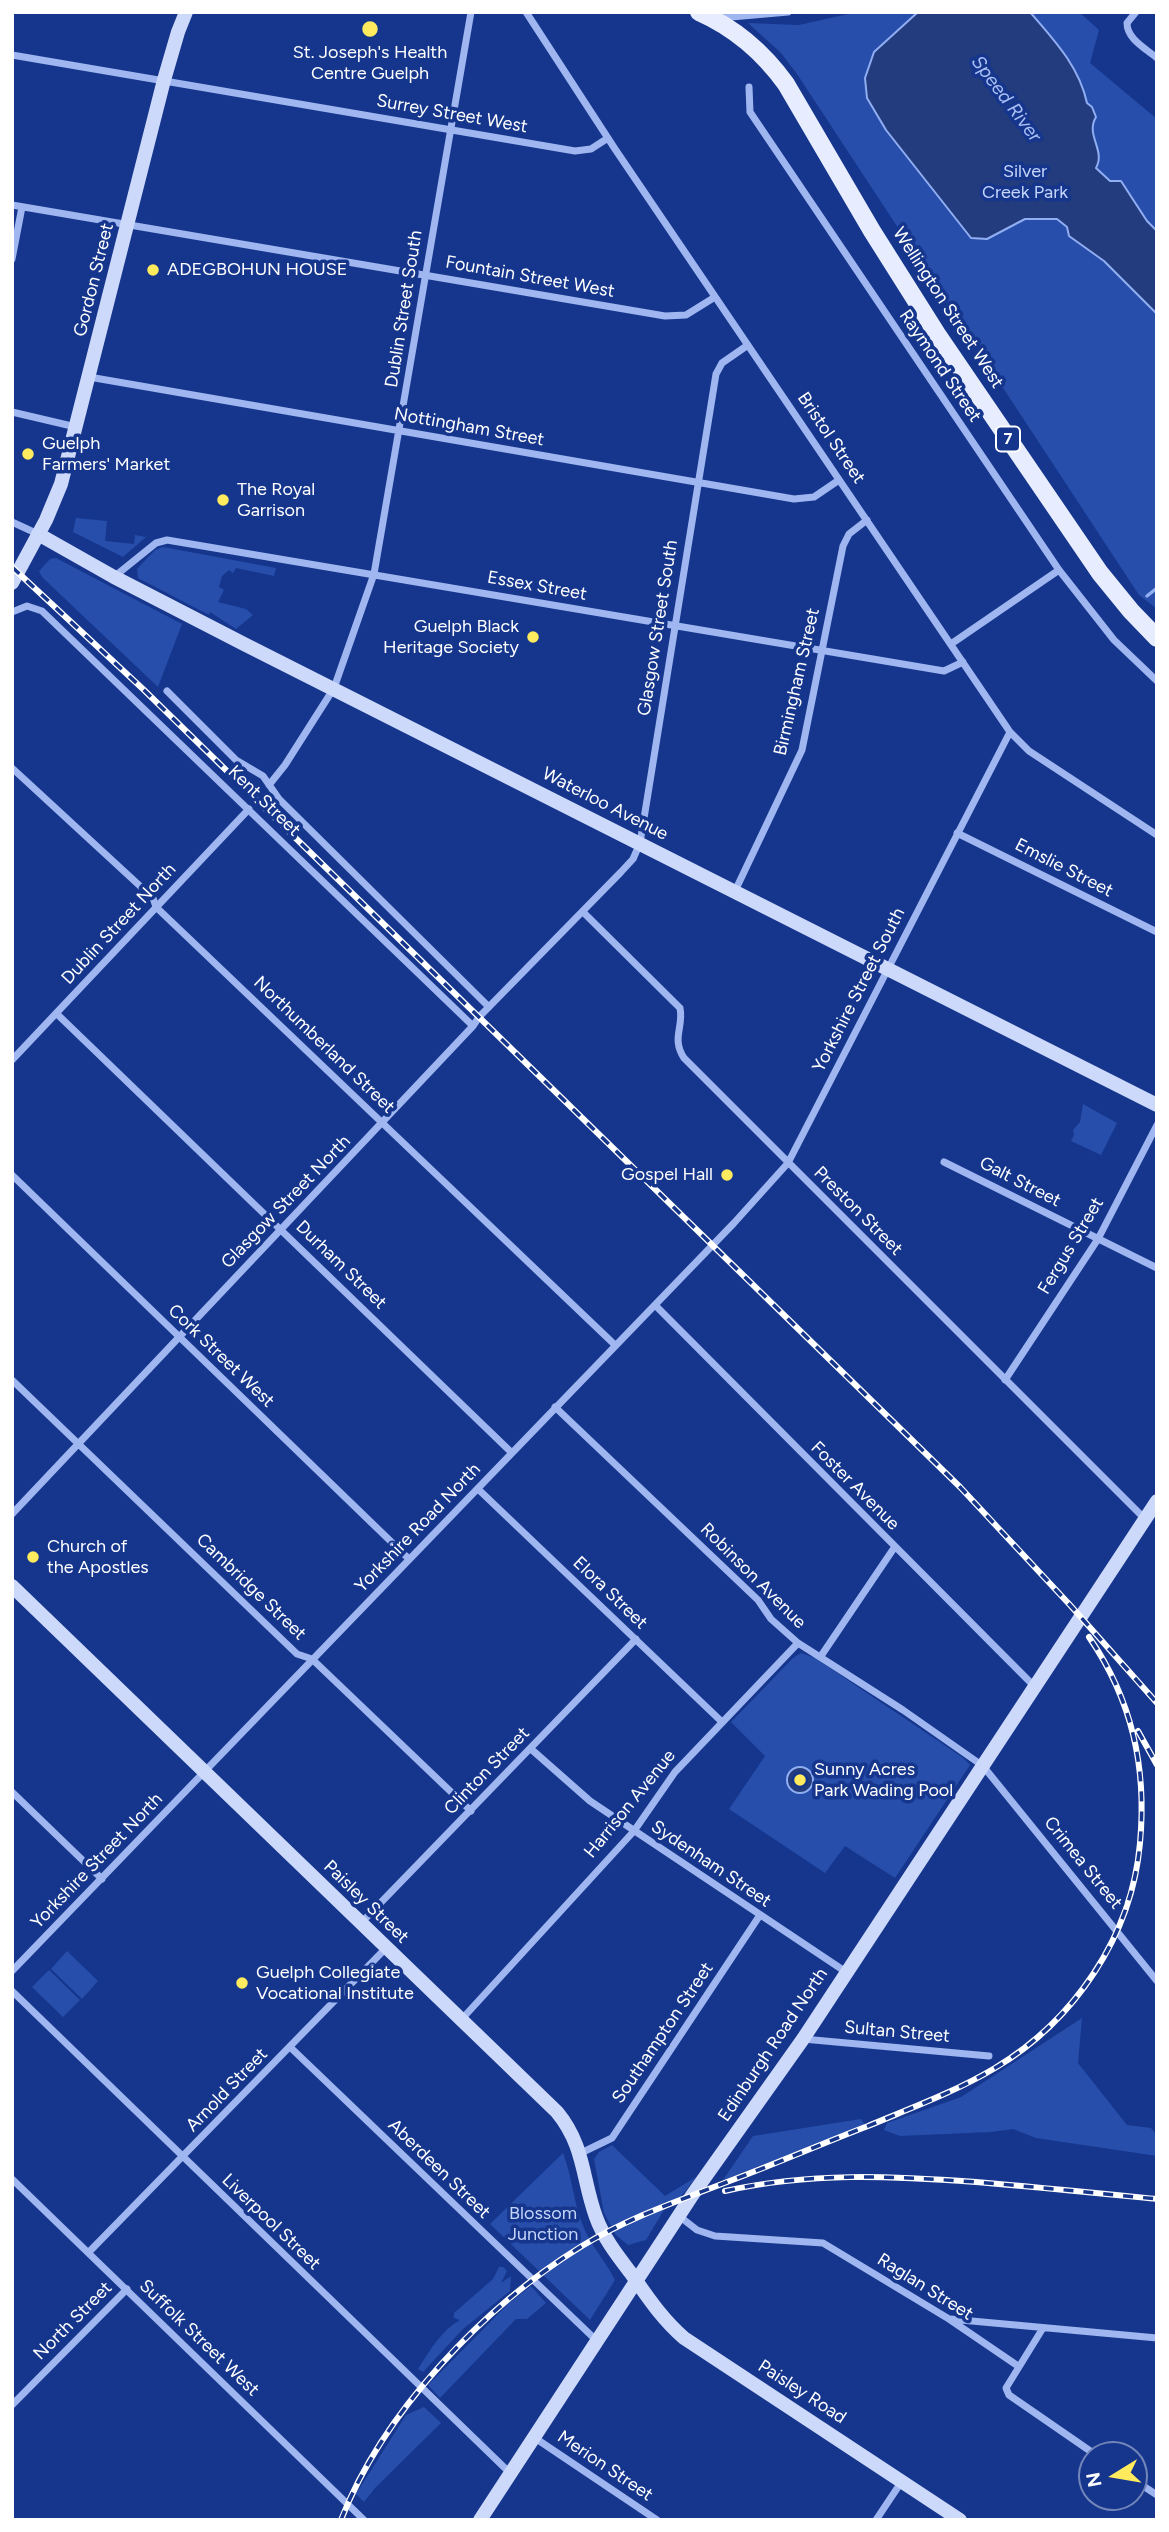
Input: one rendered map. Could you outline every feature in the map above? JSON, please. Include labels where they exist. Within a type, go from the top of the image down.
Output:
[{"type":"main road","name":"Gordon Street","points":[[178,32],[179,12]]},
{"type":"main road","name":"Gordon Street","points":[[12,583],[61,484],[164,80],[186,12]]},
{"type":"main road","name":"Wellington Street West","points":[[706,15],[746,40],[770,61],[937,334],[1100,573],[1157,638]]},
{"type":"main road","name":"Waterloo Avenue","points":[[38,534],[114,577],[1157,1105]]},
{"type":"main road","points":[[12,570],[26,556]]},
{"type":"main road","name":"Edinburgh Road North","points":[[480,2520],[636,2281],[803,2039],[1157,1501]]},
{"type":"main road","name":"Paisley Street","points":[[12,1587],[557,2112],[568,2126],[581,2153],[600,2226],[636,2281]]},
{"type":"main road","name":"Paisley Road","points":[[636,2281],[665,2322],[684,2338],[960,2520]]},
{"type":"street","name":"Dublin Street South","points":[[334,688],[374,574],[471,12]]},
{"type":"street","name":"Bristol Street","points":[[526,12],[608,138],[1010,732],[1029,751],[1157,835]]},
{"type":"street","points":[[706,15],[788,12]]},
{"type":"street","points":[[1136,12],[1127,23],[1128,30],[1133,39],[1157,58]]},
{"type":"street","name":"Surrey Street West","points":[[12,55],[575,151],[591,149],[608,138]]},
{"type":"street","name":"Raymond Street","points":[[749,87],[751,114],[1059,570],[1114,640],[1157,681]]},
{"type":"street","name":"Fountain Street West","points":[[12,205],[673,317],[686,315],[715,297]]},
{"type":"street","points":[[12,259],[22,207]]},
{"type":"street","name":"Glasgow Street South","points":[[583,912],[633,859],[640,843],[716,374],[722,363],[748,345]]},
{"type":"street","name":"Nottingham Street","points":[[89,377],[801,499],[814,497],[839,480]]},
{"type":"street","points":[[12,412],[76,427]]},
{"type":"street","name":"Birmingham Street","points":[[735,891],[802,750],[843,546],[849,534],[867,520]]},
{"type":"street","points":[[12,522],[38,534]]},
{"type":"street","name":"Essex Street","points":[[114,577],[156,543],[167,540],[944,671],[963,662]]},
{"type":"street","points":[[951,644],[1059,570]]},
{"type":"street","name":"Kent Street","points":[[12,612],[27,606],[42,611],[473,1026]]},
{"type":"street","points":[[269,785],[334,688]]},
{"type":"street","name":"Kent Street","points":[[167,691],[236,760],[263,776],[279,799],[489,1007]]},
{"type":"street","name":"Yorkshire Street South","points":[[655,1305],[788,1163],[1010,732]]},
{"type":"street","name":"Northumberland Street","points":[[12,768],[153,898],[156,907],[615,1345]]},
{"type":"street","name":"Dublin Street North","points":[[12,1060],[249,809]]},
{"type":"street","name":"Emslie Street","points":[[957,833],[1157,932]]},
{"type":"street","name":"Glasgow Street North","points":[[12,1514],[383,1123],[489,1007],[583,912]]},
{"type":"street","name":"Preston Street","points":[[583,912],[675,1002],[681,1016],[677,1040],[684,1058],[1145,1519]]},
{"type":"street","name":"Durham Street","points":[[57,1014],[512,1453]]},
{"type":"street","name":"Fergus Street","points":[[1005,1380],[1098,1239],[1157,1125]]},
{"type":"street","name":"Galt Street","points":[[944,1162],[1157,1268]]},
{"type":"street","name":"Cork Street West","points":[[12,1175],[409,1559]]},
{"type":"street","name":"Yorkshire Road North","points":[[204,1773],[655,1305]]},
{"type":"street","name":"Foster Avenue","points":[[655,1305],[1035,1687]]},
{"type":"street","name":"Cambridge Street","points":[[12,1380],[297,1654],[312,1660],[471,1811]]},
{"type":"street","name":"Robinson Avenue","points":[[555,1407],[758,1600],[771,1619],[798,1643],[984,1766]]},
{"type":"street","name":"Elora Street","points":[[478,1489],[721,1721]]},
{"type":"street","points":[[821,1656],[894,1548]]},
{"type":"street","name":"Clinton Street","points":[[360,1924],[636,1639]]},
{"type":"street","name":"Harrison Avenue","points":[[461,2020],[634,1831],[675,1772],[798,1643]]},
{"type":"street","name":"Sydenham Street","points":[[531,1749],[587,1799],[846,1972]]},
{"type":"street","name":"Crimea Street","points":[[984,1766],[1157,1981]]},
{"type":"street","name":"Yorkshire Street North","points":[[12,1970],[204,1773]]},
{"type":"street","points":[[12,1792],[102,1879]]},
{"type":"street","name":"Southampton Street","points":[[581,2153],[612,2138],[760,1915]]},
{"type":"street","name":"Arnold Street","points":[[89,2252],[386,1948]]},
{"type":"street","name":"Liverpool Street","points":[[12,1991],[510,2473]]},
{"type":"street","name":"Sultan Street","points":[[803,2039],[989,2056]]},
{"type":"street","name":"Aberdeen Street","points":[[290,2047],[597,2342]]},
{"type":"street","name":"Suffolk Street West","points":[[12,2179],[364,2520]]},
{"type":"street","name":"Raglan Street","points":[[680,2216],[697,2230],[715,2236],[823,2243],[949,2319],[1018,2366]]},
{"type":"street","name":"North Street","points":[[12,2405],[127,2289]]},
{"type":"street","points":[[949,2319],[1157,2338]]},
{"type":"street","points":[[1043,2328],[1006,2388],[1012,2399],[1078,2443]]},
{"type":"street","name":"Merion Street","points":[[536,2438],[657,2520]]},
{"type":"street","points":[[876,2520],[903,2481]]},
{"type":"green space","name":"Silver Creek Park","points":[[857,12],[1079,12],[1099,30],[1090,63],[1157,119],[1157,609],[1139,595],[797,74],[781,53],[748,23],[799,25]]},
{"type":"green space","points":[[76,518],[107,521],[105,541],[134,544],[135,535],[146,537],[123,557],[73,532]]},
{"type":"green space","points":[[163,547],[276,568],[274,576],[236,568],[233,573],[229,570],[222,576],[219,587],[224,590],[218,602],[246,609],[253,615],[236,629],[210,612],[209,615],[138,578],[137,569],[155,550]]},
{"type":"green space","points":[[56,558],[182,624],[158,687],[42,577],[39,571],[50,559]]},
{"type":"green space","points":[[1083,1104],[1117,1123],[1101,1155],[1071,1141],[1073,1130],[1080,1122]]},
{"type":"green space","points":[[801,1653],[815,1658],[970,1765],[895,1878],[845,1846],[825,1873],[729,1809],[765,1756],[731,1722]]},
{"type":"green space","points":[[67,1951],[98,1981],[82,1999],[51,1969]]},
{"type":"green space","points":[[49,1970],[80,2000],[63,2017],[32,1987]]},
{"type":"green space","points":[[1082,2018],[1078,2063],[1127,2125],[1151,2128],[1157,2135],[1157,2156],[1036,2138],[1013,2129],[900,2136],[884,2130],[887,2123],[961,2097]]},
{"type":"green space","points":[[861,2119],[865,2125],[723,2180],[753,2136]]},
{"type":"green space","points":[[612,2145],[665,2196],[696,2177],[680,2198],[668,2203],[646,2240],[628,2245],[616,2235],[604,2213],[594,2159],[599,2152]]},
{"type":"green space","name":"Blossom Junction","points":[[563,2153],[582,2223],[615,2280],[590,2320],[490,2224]]},
{"type":"green space","points":[[499,2267],[507,2271],[501,2283],[511,2276],[510,2291],[463,2329],[423,2372],[418,2369],[442,2335],[460,2320],[454,2318],[454,2313],[493,2279]]},
{"type":"green space","points":[[531,2286],[546,2303],[527,2319],[516,2319],[440,2398],[428,2385],[509,2303]]},
{"type":"green space","points":[[424,2407],[441,2423],[364,2502],[356,2494],[406,2415]]},
{"type":"water","name":"Speed River","points":[[918,12],[1030,12],[1056,43],[1072,65],[1087,103],[1096,117],[1093,130],[1099,155],[1096,168],[1110,181],[1121,181],[1147,221],[1157,231],[1157,314],[1104,261],[1069,236],[1067,227],[1057,219],[1025,219],[987,239],[971,238],[886,130],[867,98],[865,78],[874,52]]},
{"type":"water","name":"Sunny Acres Park Wading Pool","points":[[800,1767],[809,1771],[813,1780],[809,1789],[800,1793],[791,1789],[787,1780],[791,1771]]},
{"type":"waterway","points":[[1147,596],[1157,588]]},
{"type":"railway","points":[[12,567],[144,690],[960,1487],[1157,1703]]},
{"type":"railway","points":[[341,2520],[359,2480],[383,2440],[440,2365],[509,2299],[545,2271],[582,2246],[635,2218],[964,2085],[1024,2049],[1073,2001],[1094,1973],[1125,1911],[1135,1877],[1142,1815],[1138,1761],[1126,1710],[1104,1661],[1089,1637]]},
{"type":"railway","points":[[1138,1731],[1157,1765]]},
{"type":"railway","points":[[725,2191],[819,2178],[881,2177],[976,2182],[1157,2199]]},
{"type":"place","name":"St. Joseph's Health Centre Guelph","points":[[370,29]]},
{"type":"place","name":"ADEGBOHUN HOUSE","points":[[153,270]]},
{"type":"place","name":"Guelph Farmers' Market","points":[[28,454]]},
{"type":"place","name":"The Royal Garrison","points":[[223,500]]},
{"type":"place","name":"Guelph Black Heritage Society","points":[[533,637]]},
{"type":"place","name":"Gospel Hall","points":[[727,1175]]},
{"type":"place","name":"Church of the Apostles","points":[[33,1557]]},
{"type":"place","name":"Sunny Acres Park Wading Pool","points":[[800,1780]]},
{"type":"place","name":"Guelph Collegiate Vocational Institute","points":[[242,1983]]}]
